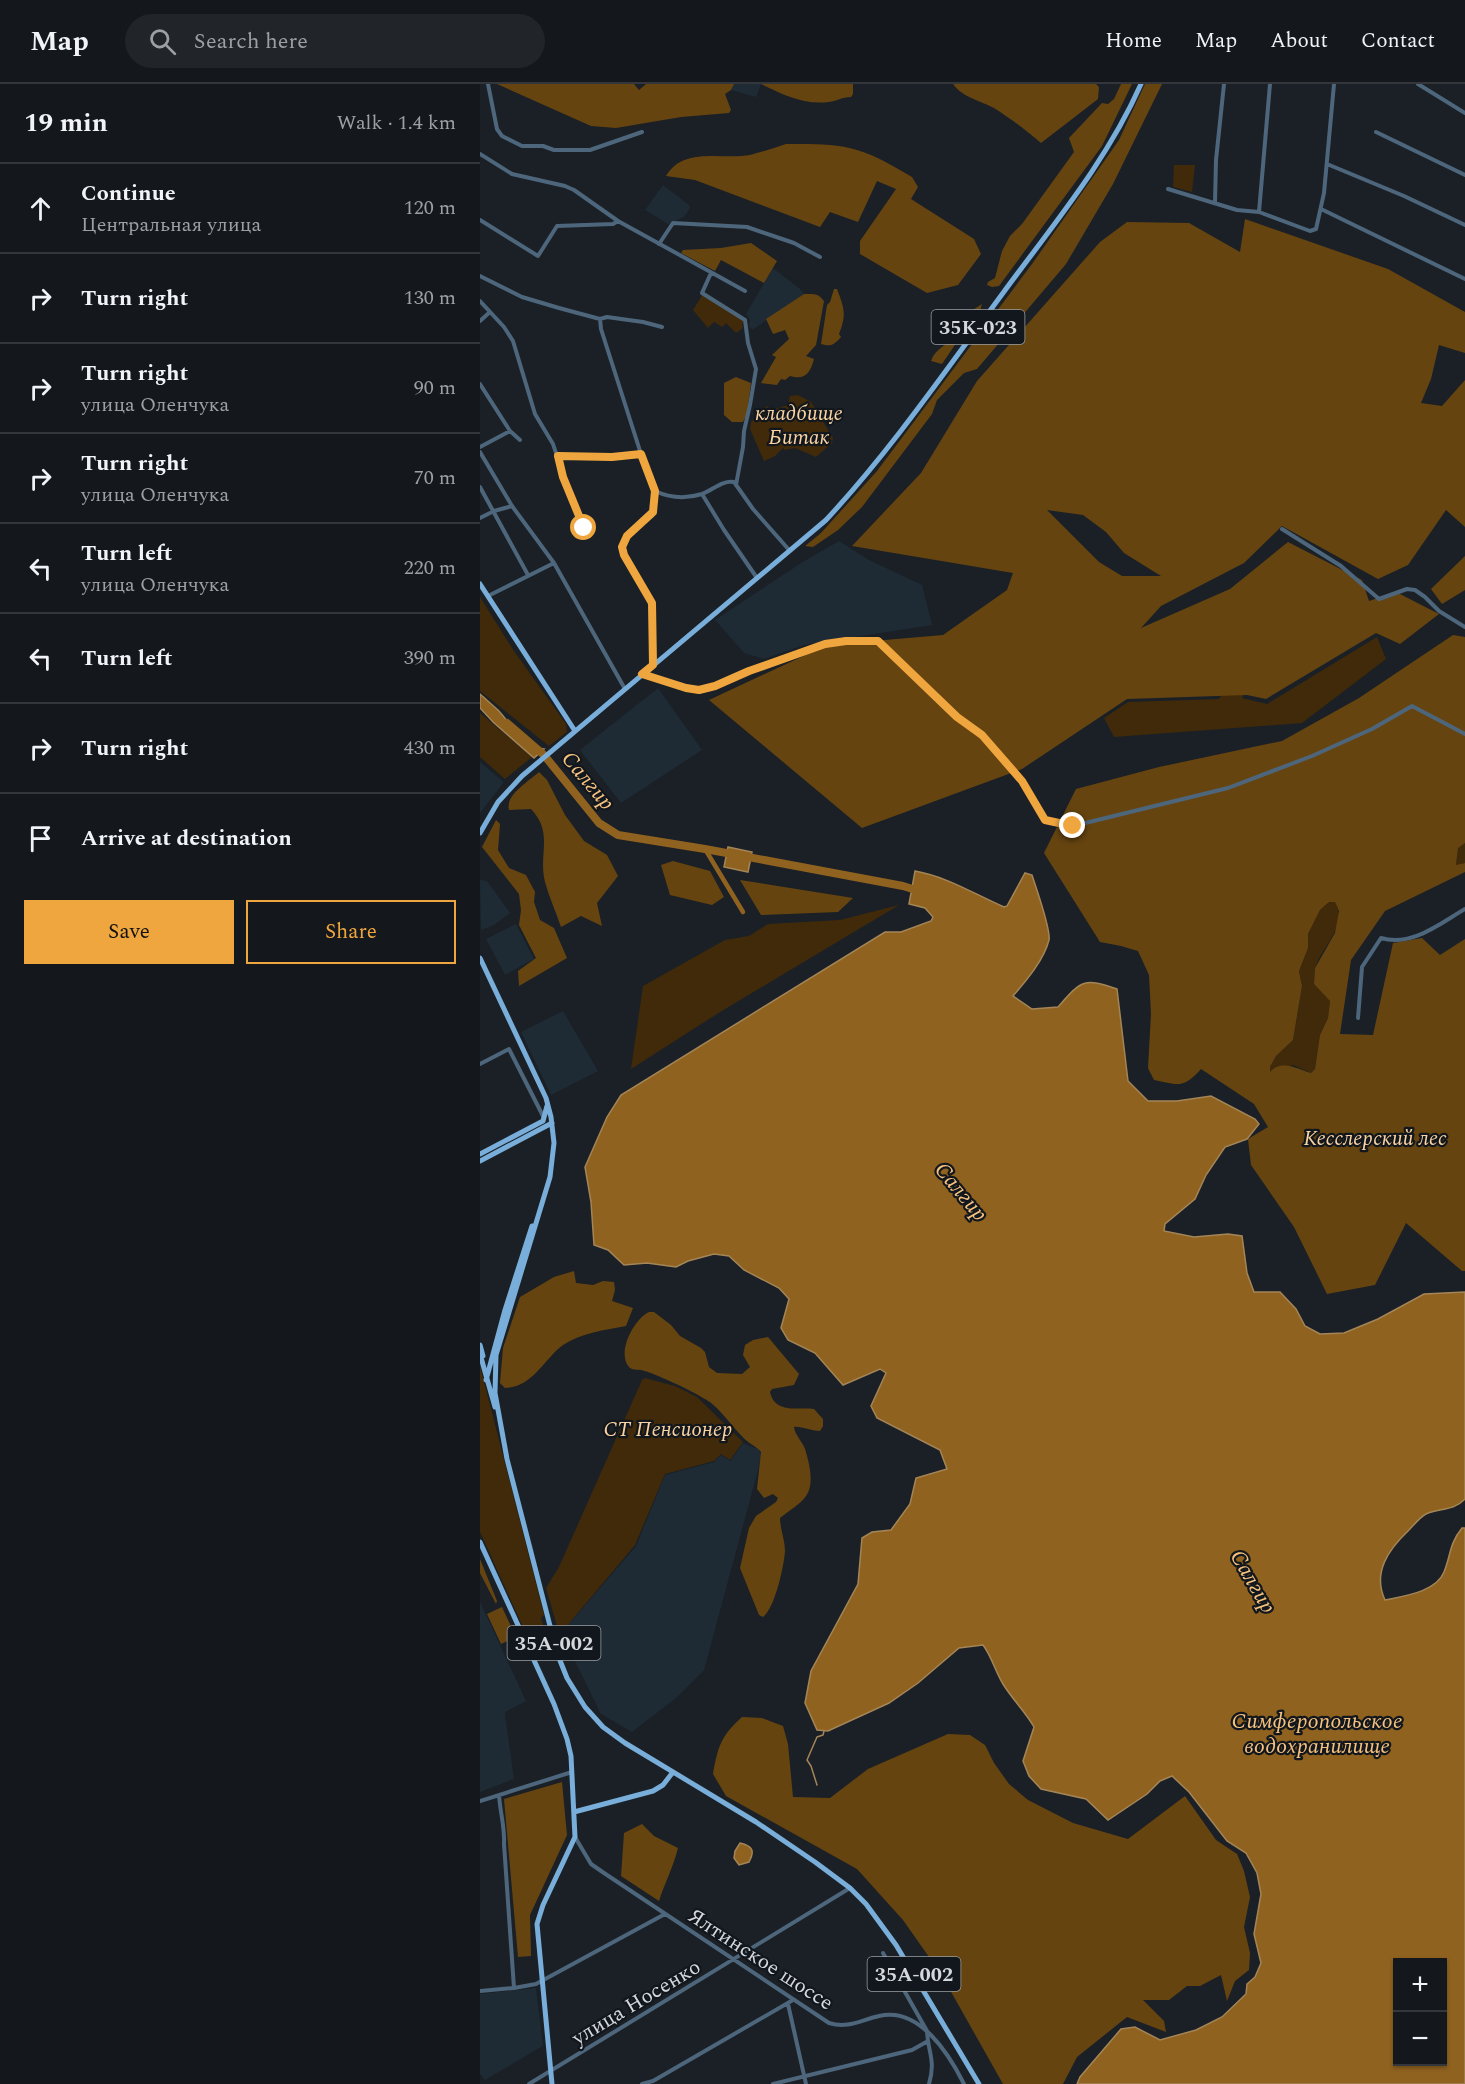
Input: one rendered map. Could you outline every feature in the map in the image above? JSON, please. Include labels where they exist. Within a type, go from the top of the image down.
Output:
[{"type":"main road","name":"35К-023","points":[[480,832],[510,787],[535,764],[826,520],[854,489],[898,434],[1079,190],[1116,135],[1141,84]]},
{"type":"main road","points":[[480,584],[575,731]]},
{"type":"main road","points":[[480,958],[534,1070],[548,1105],[552,1123],[549,1166],[544,1188],[486,1380]]},
{"type":"main road","points":[[480,1154],[537,1126],[543,1121],[548,1105]]},
{"type":"main road","points":[[480,1161],[552,1123]]},
{"type":"main road","name":"35А-002","points":[[503,1440],[497,1403],[496,1355],[550,1177],[554,1153],[552,1123]]},
{"type":"main road","points":[[480,1345],[497,1403]]},
{"type":"main road","points":[[480,1354],[486,1380]]},
{"type":"main road","name":"35А-002","points":[[486,1380],[557,1653],[567,1678],[585,1707],[602,1726],[625,1743],[756,1822],[850,1888],[866,1904],[901,1952],[979,2084]]},
{"type":"main road","points":[[480,1542],[554,1704],[569,1746],[573,1772],[574,1837],[539,1915],[537,1934],[552,2084]]},
{"type":"main road","points":[[574,1812],[653,1791],[663,1785],[673,1773]]},
{"type":"street","points":[[488,84],[497,129],[502,136],[522,146],[543,146],[554,150],[590,150],[642,132]]},
{"type":"street","points":[[1215,202],[1216,160],[1224,84]]},
{"type":"street","points":[[1258,212],[1270,84]]},
{"type":"street","points":[[1167,189],[1237,210],[1258,212],[1310,231],[1316,229],[1327,164],[1334,84]]},
{"type":"street","points":[[1418,84],[1465,113]]},
{"type":"street","points":[[1376,132],[1465,175]]},
{"type":"street","points":[[480,154],[512,174],[574,190],[618,221],[745,291]]},
{"type":"street","points":[[1327,164],[1404,196],[1465,225]]},
{"type":"street","points":[[1321,209],[1465,279]]},
{"type":"street","points":[[480,220],[538,256],[556,226],[613,224],[618,221]]},
{"type":"street","points":[[659,244],[673,223],[747,227],[794,243],[820,257]]},
{"type":"street","points":[[711,273],[702,293],[745,320],[748,343],[756,363],[736,484]]},
{"type":"street","points":[[480,276],[522,297],[600,319],[607,317],[662,327]]},
{"type":"street","points":[[480,301],[504,327],[513,341],[535,414],[558,456],[563,477],[584,528]]},
{"type":"street","points":[[480,321],[490,312]]},
{"type":"street","points":[[600,319],[601,329],[655,491],[652,516],[627,536],[622,547],[624,555],[652,603],[653,665]]},
{"type":"street","points":[[480,384],[510,431],[520,440]]},
{"type":"street","points":[[480,447],[510,431]]},
{"type":"street","points":[[480,452],[512,507],[554,563],[625,688]]},
{"type":"street","points":[[558,456],[612,457],[641,454]]},
{"type":"street","points":[[655,491],[675,498],[702,494],[727,481],[734,482],[753,509],[790,551]]},
{"type":"street","points":[[480,488],[528,575]]},
{"type":"street","points":[[702,494],[757,578]]},
{"type":"street","points":[[480,518],[512,507]]},
{"type":"street","points":[[1282,529],[1341,566],[1379,599],[1407,589],[1415,590],[1439,611],[1465,627]]},
{"type":"street","points":[[488,596],[554,563]]},
{"type":"street","points":[[642,674],[699,690],[825,644],[846,641],[878,641],[957,717],[982,735],[1022,781],[1045,820],[1073,826],[1228,788],[1362,734],[1412,706],[1465,734]]},
{"type":"street","points":[[1358,1018],[1362,967],[1381,938],[1392,941],[1418,937],[1465,909]]},
{"type":"street","points":[[480,1064],[509,1049],[544,1118]]},
{"type":"street","points":[[480,1801],[573,1772]]},
{"type":"street","points":[[499,1795],[505,1826],[504,1844],[514,1988]]},
{"type":"street","name":"Ялтинское шоссе","points":[[574,1837],[591,1864],[820,2018],[838,2026],[848,2026],[888,2014],[908,2018],[927,2031],[950,2060],[964,2084]]},
{"type":"street","points":[[570,1847],[582,1848]]},
{"type":"street","name":"улица Носенко","points":[[529,2084],[850,1888]]},
{"type":"street","points":[[480,1991],[536,1984],[666,1914]]},
{"type":"street","points":[[883,1953],[927,2031],[933,2061],[929,2084]]},
{"type":"street","points":[[642,2084],[653,2081],[793,2000]]},
{"type":"street","points":[[788,2004],[806,2084]]},
{"type":"street","points":[[773,2084],[912,2050],[928,2041]]},
{"type":"shaded area","points":[[734,84],[761,84],[756,97],[731,90]]},
{"type":"shaded area","points":[[663,185],[690,208],[684,217],[668,224],[645,210]]},
{"type":"shaded area","points":[[773,268],[804,294],[752,330],[746,314]]},
{"type":"shaded area","points":[[839,541],[869,560],[922,585],[932,625],[804,645],[764,659],[744,653],[715,620],[801,563]]},
{"type":"shaded area","points":[[658,688],[702,750],[621,803],[580,750]]},
{"type":"shaded area","points":[[480,762],[504,782],[480,813]]},
{"type":"shaded area","points":[[480,880],[487,881],[510,913],[494,925],[481,930]]},
{"type":"shaded area","points":[[516,924],[534,959],[505,975],[486,939]]},
{"type":"shaded area","points":[[563,1011],[598,1071],[551,1095],[521,1032]]},
{"type":"shaded area","points":[[743,1443],[758,1449],[761,1454],[704,1670],[676,1698],[632,1732],[601,1714],[561,1633],[636,1546],[665,1475],[714,1462],[721,1455],[730,1461]]},
{"type":"shaded area","points":[[480,1602],[526,1701],[505,1712],[514,1779],[480,1792]]},
{"type":"shaded area","points":[[536,1988],[543,2046],[485,2080],[480,2074],[480,1994]]},
{"type":"green space","points":[[497,84],[634,84],[639,90],[646,84],[734,84],[725,94],[731,110],[729,113],[681,117],[616,128],[591,126]]},
{"type":"green space","points":[[761,84],[853,84],[853,94],[851,97],[820,103],[802,101]]},
{"type":"green space","points":[[953,84],[1096,84],[1099,87],[1098,99],[1041,143],[1000,112],[966,95]]},
{"type":"green space","points":[[1121,84],[1132,84],[1102,146],[999,286],[987,285],[995,278],[1002,251],[1010,236],[1022,224],[1074,152],[1069,138],[1102,103],[1108,104],[1114,99]]},
{"type":"green space","points":[[1145,84],[1162,84],[1113,184],[1066,264],[977,369],[964,373],[937,400],[932,414],[862,507],[838,530],[813,547],[805,546],[821,533],[877,471],[1032,264],[1119,140]]},
{"type":"green space","points":[[786,144],[822,144],[857,150],[872,155],[912,177],[918,187],[911,199],[974,239],[981,254],[958,285],[927,293],[860,254],[860,241],[896,189],[877,181],[858,222],[830,212],[820,227],[695,180],[666,176],[673,167],[693,157],[750,155]]},
{"type":"green space","points":[[1174,165],[1195,165],[1192,192],[1173,187]]},
{"type":"green space","points":[[1245,219],[1388,269],[1465,312],[1465,353],[1439,345],[1431,379],[1421,403],[1442,406],[1465,380],[1465,527],[1446,510],[1408,565],[1378,579],[1282,526],[1244,563],[1161,606],[1141,628],[1230,589],[1288,542],[1362,580],[1369,601],[1396,592],[1439,614],[1400,644],[1376,633],[1266,699],[1247,695],[1127,699],[1022,769],[862,828],[709,700],[827,645],[943,635],[1007,590],[1013,573],[852,546],[921,473],[977,381],[1100,242],[1127,222],[1189,223],[1240,252]],"holes":[[[1047,510],[1083,515],[1106,532],[1124,553],[1161,576],[1122,576],[1099,562]]]},
{"type":"green space","points":[[751,243],[777,261],[764,283],[721,260],[715,271],[681,253],[683,250],[721,248]]},
{"type":"green space","points":[[834,289],[837,289],[844,311],[839,334],[841,337],[832,345],[824,345],[821,344],[827,305]]},
{"type":"green space","points":[[703,294],[745,322],[742,324],[743,328],[736,333],[726,323],[722,327],[714,322],[708,328],[693,310]]},
{"type":"green space","points":[[804,294],[816,294],[824,301],[816,345],[806,356],[814,359],[811,369],[806,375],[800,377],[790,376],[785,380],[781,379],[777,385],[761,383],[776,357],[772,355],[789,339],[785,330],[773,334],[766,319]]},
{"type":"green space","points":[[982,304],[980,311],[942,364],[931,361],[935,353],[954,336],[968,315]]},
{"type":"green space","points":[[736,377],[751,383],[747,414],[743,422],[732,422],[724,415],[724,383]]},
{"type":"green space","name":"кладбище Битак","points":[[798,395],[811,402],[833,438],[832,443],[816,457],[795,448],[785,450],[783,448],[775,456],[764,461],[750,429],[751,422],[767,406],[772,410],[788,405],[790,396]]},
{"type":"green space","points":[[1465,556],[1465,590],[1442,604],[1431,589]]},
{"type":"green space","points":[[480,597],[514,651],[566,724],[567,732],[549,746],[480,691]]},
{"type":"green space","points":[[1261,628],[1276,633],[1242,698],[1267,704],[1377,637],[1386,659],[1302,723],[1114,737],[1104,718],[1128,702],[1219,699]]},
{"type":"green space","name":"Кесслерский лес","points":[[1453,635],[1465,637],[1465,843],[1458,848],[1456,865],[1465,863],[1465,872],[1385,911],[1351,960],[1340,1034],[1373,1035],[1393,943],[1422,938],[1440,955],[1465,939],[1465,1271],[1462,1271],[1406,1223],[1375,1285],[1327,1294],[1294,1227],[1251,1165],[1248,1139],[1268,1127],[1254,1104],[1201,1069],[1185,1083],[1154,1080],[1148,1068],[1151,1014],[1149,975],[1138,951],[1100,942],[1044,853],[1076,789],[1159,767],[1282,741],[1359,698]],"holes":[[[1329,902],[1335,902],[1339,911],[1335,933],[1315,968],[1314,984],[1330,1001],[1328,1018],[1320,1035],[1315,1069],[1311,1073],[1295,1067],[1280,1066],[1270,1072],[1276,1056],[1293,1040],[1302,986],[1299,971],[1308,948],[1308,934],[1320,910]]]},
{"type":"green space","points":[[480,713],[532,757],[505,779],[480,757]]},
{"type":"green space","points":[[539,772],[547,780],[565,815],[584,841],[607,855],[618,876],[597,903],[602,926],[581,916],[561,927],[545,882],[544,835],[538,818],[531,809],[509,810],[510,799]]},
{"type":"green space","points":[[496,820],[500,824],[498,850],[509,868],[526,875],[535,892],[534,902],[540,920],[554,928],[567,958],[519,986],[518,971],[536,958],[519,925],[521,910],[519,894],[482,847]]},
{"type":"green space","points":[[1465,843],[1465,863],[1456,866],[1458,847]]},
{"type":"green space","points":[[673,861],[710,871],[724,897],[712,905],[670,895],[661,865]]},
{"type":"green space","points":[[740,880],[853,898],[838,912],[761,915]]},
{"type":"green space","points":[[1329,902],[1335,902],[1338,920],[1336,929],[1315,969],[1314,984],[1330,1000],[1328,1018],[1320,1035],[1315,1069],[1311,1073],[1293,1065],[1270,1073],[1270,1067],[1276,1056],[1293,1040],[1302,986],[1299,971],[1308,948],[1308,934],[1320,910]]},
{"type":"green space","points":[[899,905],[720,1012],[631,1069],[643,986],[725,940],[749,936],[768,924],[840,920]]},
{"type":"green space","points":[[574,1271],[576,1283],[593,1285],[603,1281],[614,1282],[615,1290],[612,1301],[633,1308],[626,1326],[593,1332],[570,1341],[556,1351],[530,1378],[523,1383],[505,1388],[500,1383],[503,1348],[520,1297],[554,1277]]},
{"type":"green space","points":[[649,1312],[654,1312],[671,1325],[680,1336],[701,1348],[705,1352],[709,1367],[717,1373],[742,1374],[750,1367],[743,1355],[745,1345],[753,1340],[768,1337],[799,1374],[794,1385],[772,1389],[770,1392],[773,1399],[782,1407],[814,1409],[823,1419],[820,1431],[794,1427],[807,1454],[810,1485],[803,1499],[780,1518],[785,1547],[783,1566],[775,1596],[763,1617],[759,1615],[740,1568],[749,1528],[756,1516],[776,1502],[778,1498],[773,1494],[764,1498],[757,1489],[761,1452],[705,1399],[664,1378],[629,1367],[625,1353],[629,1336],[638,1321]]},
{"type":"green space","points":[[480,1366],[544,1615],[541,1618],[548,1642],[540,1648],[531,1645],[480,1532]]},
{"type":"green space","name":"СТ Пенсионер","points":[[645,1378],[675,1386],[697,1397],[743,1442],[730,1460],[721,1454],[714,1461],[665,1474],[635,1545],[561,1633],[546,1588],[559,1567],[642,1380]]},
{"type":"green space","points":[[480,1559],[497,1601],[496,1604],[480,1573]]},
{"type":"green space","points":[[502,1607],[516,1637],[501,1644],[487,1614]]},
{"type":"green space","points":[[742,1717],[762,1718],[783,1726],[788,1744],[793,1797],[830,1798],[868,1769],[948,1734],[970,1735],[985,1745],[1009,1784],[1028,1800],[1073,1823],[1128,1839],[1185,1796],[1216,1840],[1237,1854],[1244,1871],[1250,1897],[1244,1927],[1250,1953],[1249,1970],[1235,1981],[1227,2001],[1221,1975],[1200,1986],[1187,1986],[1169,2000],[1143,2000],[1164,2021],[1166,2032],[1127,2017],[1077,2057],[1063,2084],[1003,2084],[941,1974],[903,1920],[857,1869],[726,1796],[713,1774],[715,1764],[725,1736]]},
{"type":"green space","points":[[562,1782],[567,1835],[530,1915],[531,1956],[518,1957],[504,1799]]},
{"type":"green space","points":[[642,1824],[654,1836],[678,1848],[659,1901],[621,1876],[624,1833]]},
{"type":"water","points":[[480,694],[498,710],[523,740],[544,749],[534,758],[480,708]]},
{"type":"water","points":[[728,847],[752,852],[748,872],[724,867]]},
{"type":"water","name":"Симферопольское водохранилище","points":[[915,871],[950,882],[1004,907],[1007,906],[1025,873],[1032,875],[1046,918],[1049,940],[1039,963],[1013,996],[1032,1009],[1058,1007],[1083,984],[1097,983],[1117,989],[1128,1081],[1148,1101],[1177,1101],[1211,1096],[1255,1119],[1259,1124],[1247,1139],[1225,1147],[1206,1175],[1195,1199],[1165,1224],[1164,1231],[1194,1237],[1228,1234],[1242,1236],[1247,1273],[1254,1292],[1280,1292],[1296,1309],[1305,1326],[1320,1334],[1344,1333],[1378,1319],[1424,1294],[1465,1292],[1465,1499],[1456,1506],[1431,1512],[1419,1519],[1389,1553],[1380,1580],[1385,1600],[1427,1589],[1440,1579],[1455,1539],[1462,1528],[1465,1528],[1465,2084],[1077,2084],[1080,2077],[1121,2029],[1135,2027],[1160,2040],[1196,2030],[1222,2017],[1246,1994],[1247,1984],[1255,1977],[1261,1963],[1254,1934],[1261,1894],[1257,1873],[1246,1853],[1227,1841],[1189,1792],[1172,1776],[1160,1781],[1147,1794],[1108,1820],[1086,1799],[1041,1789],[1029,1776],[1023,1761],[1034,1727],[1003,1684],[983,1645],[959,1648],[918,1683],[889,1703],[828,1731],[817,1730],[805,1703],[811,1671],[858,1584],[862,1538],[872,1532],[891,1530],[910,1504],[916,1478],[947,1469],[940,1450],[877,1418],[871,1406],[886,1373],[880,1369],[843,1385],[815,1353],[788,1340],[781,1328],[789,1299],[779,1288],[744,1270],[729,1256],[714,1254],[676,1267],[647,1263],[624,1265],[608,1250],[594,1245],[591,1202],[585,1167],[607,1117],[621,1095],[885,932],[901,932],[931,921],[933,917],[925,908],[909,904]]},
{"type":"water","points":[[740,1843],[750,1847],[752,1855],[749,1862],[739,1865],[734,1858]]},
{"type":"waterway","name":"Салгир","points":[[507,723],[544,755],[599,823],[618,835],[903,886],[922,892]]},
{"type":"waterway","points":[[705,849],[743,912]]},
{"type":"waterway","points":[[817,1785],[807,1760],[817,1737],[823,1735],[824,1731]]},
{"type":"route","points":[[584,528],[563,477],[558,456],[612,457],[641,454],[655,491],[653,512],[652,516],[624,539],[622,547],[624,555],[652,603],[653,665],[642,674],[693,691],[732,680],[749,671],[825,644],[846,641],[878,641],[957,717],[982,735],[1022,781],[1045,820],[1073,826]]}]
